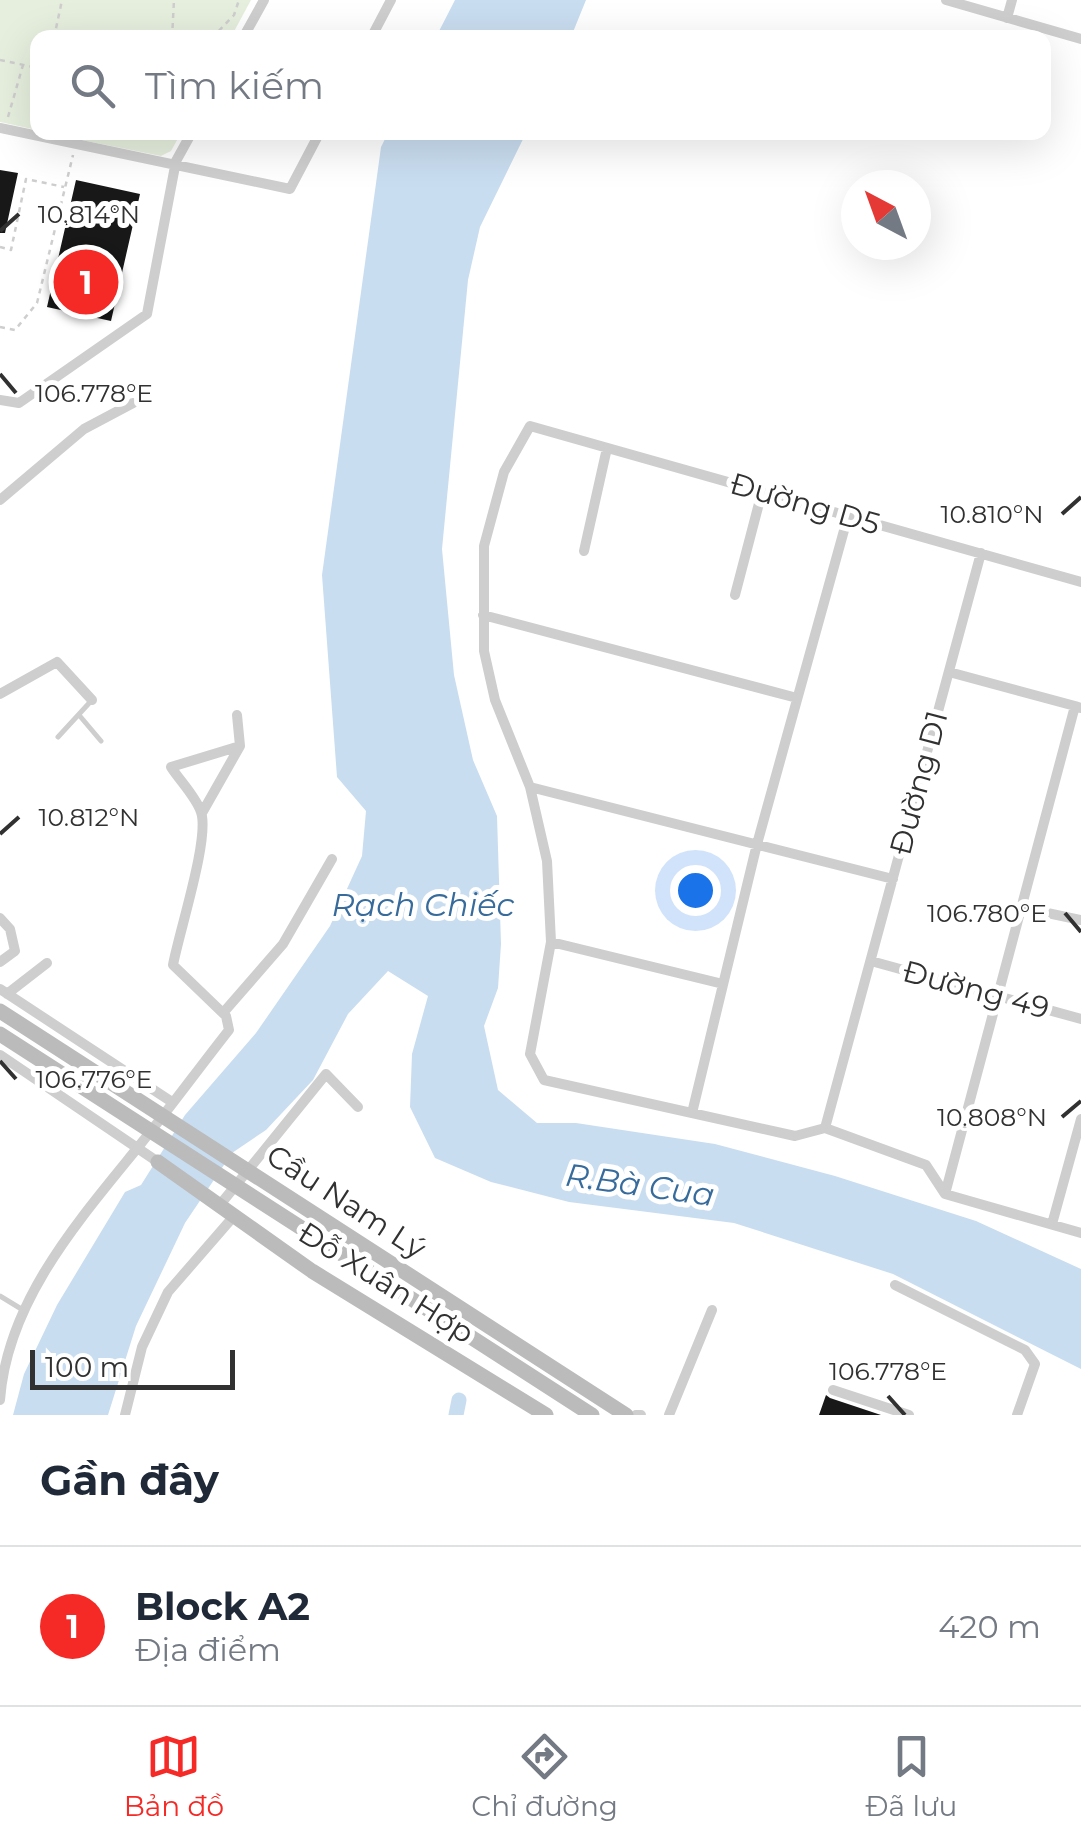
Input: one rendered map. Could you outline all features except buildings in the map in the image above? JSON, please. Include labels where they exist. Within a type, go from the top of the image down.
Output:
[{"type":"main road","name":"Cầu Nam Lý","points":[[0,1011],[626,1415]]},
{"type":"main road","name":"Cầu Nam Lý","points":[[0,1034],[592,1415]]},
{"type":"main road","name":"Đỗ Xuân Hợp","points":[[158,1162],[312,1271],[546,1415]]},
{"type":"street","points":[[247,30],[264,0]]},
{"type":"street","points":[[375,30],[391,0]]},
{"type":"street","points":[[946,0],[1049,30]]},
{"type":"street","points":[[1007,18],[1012,0]]},
{"type":"street","points":[[1051,30],[1081,39]]},
{"type":"street","points":[[2,128],[30,134]]},
{"type":"street","points":[[60,140],[290,189],[316,140]]},
{"type":"street","points":[[0,400],[19,403],[147,314],[176,162],[188,140]]},
{"type":"street","points":[[0,500],[84,430],[133,402]]},
{"type":"street","name":"Đường D5","points":[[483,615],[484,546],[504,472],[530,426],[1081,582]]},
{"type":"street","points":[[584,551],[607,448]]},
{"type":"street","points":[[735,595],[762,492]]},
{"type":"street","points":[[692,1113],[757,844],[848,516]]},
{"type":"street","name":"Đường D1","points":[[825,1128],[982,554]]},
{"type":"street","points":[[798,698],[483,615],[484,651],[495,700],[530,787],[547,861],[551,942],[530,1054],[544,1080],[795,1136],[825,1128],[926,1165],[945,1194],[1081,1233]]},
{"type":"street","points":[[0,694],[57,662],[92,700]]},
{"type":"street","points":[[945,1194],[994,996],[1078,707],[949,672]]},
{"type":"street","points":[[0,1400],[5,1364],[23,1310],[96,1196],[229,1030],[223,1013],[174,965],[180,920],[196,872],[202,813],[240,746],[237,715]]},
{"type":"street","points":[[202,813],[170,767],[240,746]]},
{"type":"street","points":[[530,787],[893,879]]},
{"type":"street","points":[[223,1013],[283,944],[332,859]]},
{"type":"street","points":[[1019,907],[1081,920]]},
{"type":"street","points":[[0,918],[10,929],[16,951],[0,962]]},
{"type":"street","points":[[551,942],[723,984]]},
{"type":"street","name":"Đường 49","points":[[871,961],[1081,1019]]},
{"type":"street","points":[[47,963],[3,992],[172,1102]]},
{"type":"street","points":[[0,1056],[158,1162]]},
{"type":"street","points":[[220,1206],[326,1074],[358,1107]]},
{"type":"street","points":[[1052,1224],[1081,1119]]},
{"type":"street","points":[[125,1415],[142,1347],[168,1292],[234,1216]]},
{"type":"street","points":[[896,1286],[1025,1350],[1034,1364],[1018,1415]]},
{"type":"street","points":[[670,1415],[712,1310]]},
{"type":"street","points":[[833,1390],[909,1415]]},
{"type":"lane","points":[[58,737],[92,700]]},
{"type":"lane","points":[[79,715],[101,741]]},
{"type":"lane","points":[[0,1296],[23,1310]]},
{"type":"path","points":[[56,30],[62,0]]},
{"type":"path","points":[[172,30],[174,0]]},
{"type":"path","points":[[220,30],[234,15],[239,0]]},
{"type":"path","points":[[0,60],[30,66]]},
{"type":"path","points":[[2,128],[23,65]]},
{"type":"path","points":[[0,338],[1,327],[15,330],[37,303],[75,143]]},
{"type":"path","points":[[0,247],[11,250],[26,179],[65,188]]},
{"type":"green space","points":[[0,0],[251,0],[235,30],[30,30],[30,128],[0,122]]},
{"type":"green space","points":[[82,140],[177,140],[171,151],[161,156]]},
{"type":"water","points":[[455,0],[586,0],[574,30],[440,30]]},
{"type":"water","name":"Rạch Chiếc","points":[[384,140],[523,140],[480,227],[468,280],[442,549],[454,675],[473,760],[497,816],[501,944],[498,988],[484,1026],[498,1090],[537,1123],[576,1123],[715,1144],[835,1176],[976,1221],[1081,1269],[1081,1369],[893,1274],[734,1223],[569,1202],[491,1182],[435,1158],[410,1107],[412,1054],[428,996],[388,971],[348,1014],[313,1080],[266,1130],[232,1153],[185,1223],[136,1326],[108,1415],[13,1415],[24,1374],[57,1305],[125,1192],[141,1185],[185,1115],[256,1033],[330,926],[362,856],[366,811],[337,777],[322,575]]},
{"type":"waterway","points":[[456,1415],[459,1400]]},
{"type":"place","name":"Block A2","points":[[86,282]]},
{"type":"water label","name":"R.Bà Cua","points":[[640,1185]]}]
